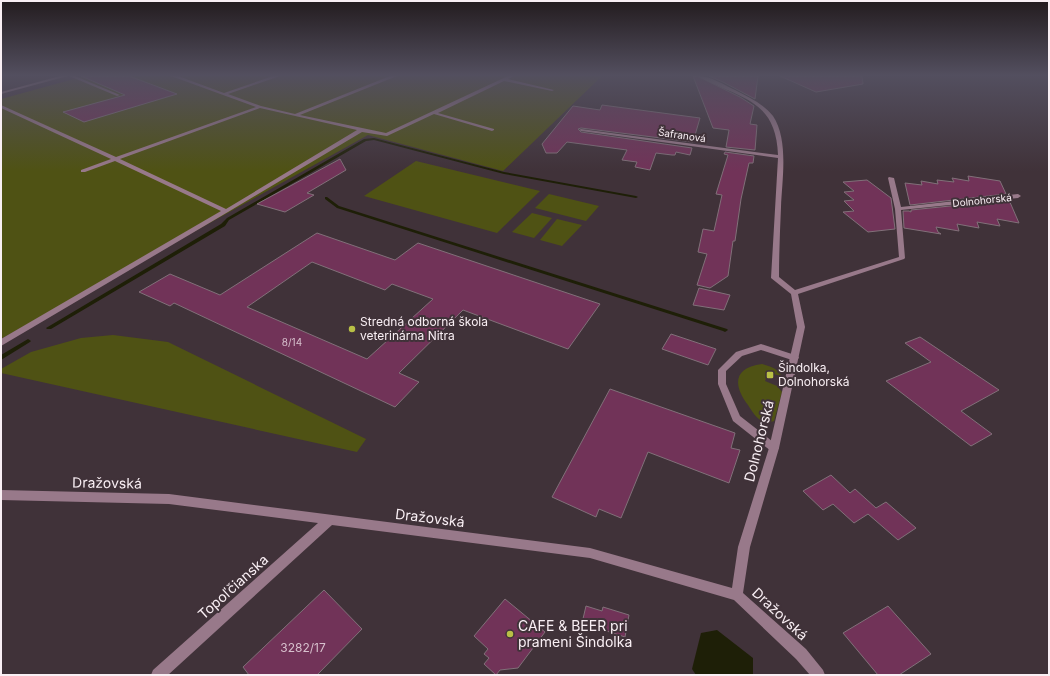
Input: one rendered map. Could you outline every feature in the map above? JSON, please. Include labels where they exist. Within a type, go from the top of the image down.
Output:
[{"type":"street","points":[[4,108],[226,211]]},
{"type":"street","points":[[83,171],[259,108]]},
{"type":"street","points":[[262,108],[387,135],[446,108]]},
{"type":"street","points":[[295,115],[314,108]]},
{"type":"street","points":[[760,108],[767,112],[771,117],[777,134],[780,157],[775,278],[794,293],[902,258],[898,209],[891,178]]},
{"type":"street","points":[[434,113],[492,130]]},
{"type":"street","points":[[1,343],[361,130]]},
{"type":"street","name":"Šafranová","points":[[581,130],[780,157]]},
{"type":"street","name":"Dolnohorská","points":[[898,209],[1018,196]]},
{"type":"street","name":"Dolnohorská","points":[[737,595],[744,547],[774,448],[801,327],[794,293]]},
{"type":"street","points":[[774,448],[736,418],[722,384],[722,370],[739,354],[761,347],[795,358]]},
{"type":"street","name":"Dražovská","points":[[1,495],[169,499],[328,521],[590,553],[737,595],[801,654],[818,675]]},
{"type":"street","name":"Topoľčianska","points":[[158,675],[328,521]]},
{"type":"shaded area","points":[[1,108],[569,108],[503,171],[368,135],[1,339]]},
{"type":"shaded area","points":[[416,161],[540,191],[497,233],[364,196]]},
{"type":"shaded area","points":[[549,194],[599,206],[586,221],[535,208]]},
{"type":"shaded area","points":[[532,213],[552,218],[534,238],[512,232]]},
{"type":"shaded area","points":[[557,219],[582,225],[562,246],[540,240]]},
{"type":"shaded area","points":[[113,335],[168,342],[366,439],[357,452],[1,373],[1,369],[31,352],[81,338]]},
{"type":"shaded area","points":[[762,364],[776,370],[782,377],[769,372],[765,381],[777,386],[782,392],[774,421],[770,422],[762,421],[754,414],[743,398],[738,384],[738,378],[745,369]]},
{"type":"shaded area","points":[[717,630],[753,658],[753,675],[696,675],[692,669],[701,633]]},
{"type":"building","points":[[79,108],[132,108],[84,122],[63,112]]},
{"type":"building","points":[[572,108],[600,110],[601,108],[621,108],[700,118],[693,142],[581,128],[578,129],[581,132],[692,148],[690,155],[676,152],[675,155],[656,153],[650,170],[635,167],[637,162],[622,160],[627,150],[567,142],[557,153],[546,153],[542,144]]},
{"type":"building","points":[[705,108],[754,108],[750,124],[757,125],[755,150],[726,147],[729,130],[713,128]]},
{"type":"building","points":[[725,152],[754,156],[753,163],[749,163],[741,199],[728,276],[710,288],[697,285],[707,254],[698,252],[703,229],[714,231],[722,195],[716,194],[728,155],[724,154]]},
{"type":"building","points":[[340,159],[346,170],[307,193],[314,195],[285,212],[257,204]]},
{"type":"building","points":[[968,176],[1000,181],[1006,194],[910,205],[905,183],[922,185],[921,181],[938,184],[937,180],[954,182],[952,178],[969,181]]},
{"type":"building","points":[[867,180],[891,198],[895,229],[868,232],[843,212],[854,211],[844,201],[854,200],[844,192],[854,191],[843,182]]},
{"type":"building","points":[[1009,200],[1019,223],[997,219],[1000,226],[977,222],[979,228],[957,224],[959,231],[936,227],[938,232],[941,234],[904,228],[903,211],[911,212],[911,210]]},
{"type":"building","points":[[317,233],[395,260],[418,243],[600,304],[568,349],[463,310],[399,373],[419,382],[395,407],[174,303],[170,306],[139,292],[170,274],[220,295]],"holes":[[[312,262],[385,290],[392,284],[433,299],[367,359],[247,307]]]},
{"type":"building","points":[[699,288],[730,295],[724,310],[693,305]]},
{"type":"building","points":[[671,334],[716,349],[708,365],[662,349]]},
{"type":"building","points":[[920,337],[999,390],[961,411],[992,434],[971,446],[886,381],[931,362],[905,343]]},
{"type":"building","points":[[610,389],[735,433],[731,448],[740,450],[729,483],[648,452],[621,518],[599,509],[596,517],[552,497]]},
{"type":"building","points":[[831,475],[850,493],[855,489],[876,508],[886,502],[916,528],[898,540],[868,514],[854,523],[833,504],[823,510],[803,491]]},
{"type":"building","points":[[324,590],[362,629],[317,675],[249,675],[243,667]]},
{"type":"building","name":"CAFE & BEER pri prameni Šindolka","points":[[505,599],[545,632],[518,668],[500,670],[496,675],[484,664],[489,658],[484,654],[488,649],[474,636]]},
{"type":"building","points":[[586,606],[602,611],[603,607],[629,615],[625,637],[582,623]]},
{"type":"building","points":[[888,606],[931,654],[899,675],[878,675],[843,633]]},
{"type":"waterway","points":[[49,328],[223,225],[228,219],[365,140],[374,139],[504,173],[636,197]]},
{"type":"waterway","points":[[326,198],[338,207],[725,330]]},
{"type":"waterway","points":[[1,358],[28,341]]},
{"type":"place","name":"Stredná odborná škola veterinárna Nitra","points":[[352,329]]},
{"type":"place","name":"Šindolka, Dolnohorská","points":[[770,375]]},
{"type":"place","name":"CAFE & BEER pri prameni Šindolka","points":[[510,634]]}]
